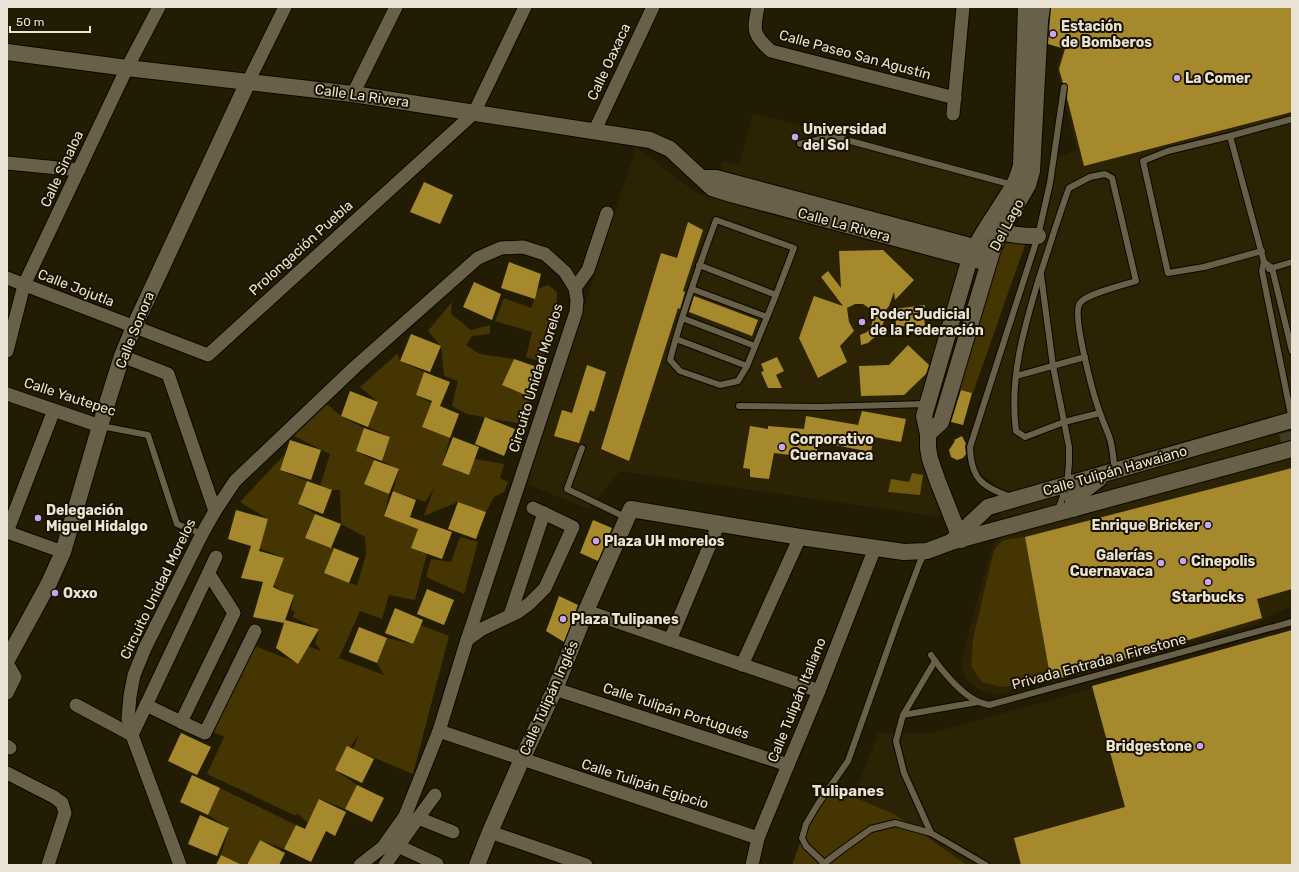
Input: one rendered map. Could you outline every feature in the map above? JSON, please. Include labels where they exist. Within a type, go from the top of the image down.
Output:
[{"type":"street","name":"Calle Sinaloa","points":[[7,350],[24,285],[127,68],[159,7]]},
{"type":"street","name":"Calle Sonora","points":[[7,662],[49,583],[63,552],[122,356],[134,327],[248,82],[285,7]]},
{"type":"street","points":[[353,94],[396,7]]},
{"type":"street","points":[[474,113],[525,7]]},
{"type":"street","name":"Calle Oaxaca","points":[[594,132],[653,7]]},
{"type":"street","name":"Calle Paseo San Agustín","points":[[758,7],[755,20],[756,35],[771,51],[955,98]]},
{"type":"street","points":[[954,114],[963,7]]},
{"type":"street","name":"Del Lago","points":[[928,434],[941,422],[990,257],[993,230],[1014,185],[1021,166],[1033,14]]},
{"type":"street","name":"Del Lago","points":[[957,539],[946,500],[930,459],[928,434],[924,416],[973,253],[1028,186],[1032,172],[1033,14]]},
{"type":"street","name":"Calle La Rivera","points":[[7,52],[127,68],[353,94],[650,140],[660,143],[670,149],[703,178],[716,178],[732,188],[990,257]]},
{"type":"street","name":"Prolongación Puebla","points":[[134,327],[208,355],[474,113]]},
{"type":"street","points":[[7,163],[79,170]]},
{"type":"street","points":[[575,288],[588,270],[607,213]]},
{"type":"street","points":[[993,230],[1019,236],[1038,236]]},
{"type":"street","name":"Circuito Unidad Morelos","points":[[180,865],[132,735],[128,718],[134,675],[145,648],[202,534],[235,481],[356,366],[478,258],[501,248],[523,247],[545,254],[565,272],[575,288],[576,312],[467,640],[439,731],[405,816],[383,847],[360,865]]},
{"type":"street","name":"Calle Jojutla","points":[[7,278],[134,327]]},
{"type":"street","name":"Circuito Unidad Morelos","points":[[122,356],[168,374],[215,511]]},
{"type":"street","name":"Calle Yautepec","points":[[7,394],[100,426]]},
{"type":"street","points":[[54,410],[7,532],[63,552]]},
{"type":"street","name":"Calle Tulipán Hawaiano","points":[[957,539],[992,506],[1292,421]]},
{"type":"street","name":"Calle Tulipán Hawaiano","points":[[629,514],[719,523],[800,538],[904,552],[927,551],[957,539],[1002,529],[1121,496],[1286,446]]},
{"type":"street","points":[[1073,509],[1073,499],[1111,472]]},
{"type":"street","points":[[1018,499],[1025,501],[1029,505],[1031,512],[1029,518],[1024,522]]},
{"type":"street","points":[[946,500],[954,508],[963,512],[974,511],[992,506],[992,522],[1002,529]]},
{"type":"street","points":[[467,640],[482,629],[518,612],[530,603],[545,588],[573,527],[538,510],[510,615]]},
{"type":"street","name":"Calle Tulipán Inglés","points":[[477,865],[522,759],[555,689],[586,611],[629,514]]},
{"type":"street","points":[[670,640],[719,523]]},
{"type":"street","points":[[742,665],[800,538]]},
{"type":"street","name":"Calle Tulipán Italiano","points":[[752,865],[758,838],[819,691],[875,548]]},
{"type":"street","points":[[76,705],[132,735],[216,557]]},
{"type":"street","points":[[181,722],[234,613],[209,574]]},
{"type":"street","points":[[586,611],[819,691]]},
{"type":"street","points":[[146,705],[205,733],[255,631]]},
{"type":"street","points":[[7,662],[15,677],[7,693]]},
{"type":"street","name":"Calle Tulipán Portugués","points":[[555,689],[788,765]]},
{"type":"street","points":[[439,731],[522,759]]},
{"type":"street","name":"Calle Tulipán Egipcio","points":[[522,759],[758,838]]},
{"type":"street","points":[[7,773],[54,797],[62,804],[65,813],[62,827],[48,865]]},
{"type":"street","points":[[391,863],[398,846],[435,795]]},
{"type":"street","points":[[418,818],[454,832]]},
{"type":"street","points":[[490,832],[586,865]]},
{"type":"street","points":[[398,846],[436,865]]},
{"type":"lane","points":[[1018,499],[987,487],[976,476],[970,462],[970,447],[1038,236],[1050,183],[1064,87]]},
{"type":"lane","points":[[1262,251],[1204,267],[1168,273],[1143,161],[1168,151],[1292,119]]},
{"type":"lane","points":[[1230,136],[1262,251],[1264,262],[1262,271],[1292,421]]},
{"type":"lane","points":[[800,144],[829,137],[839,138],[1014,185]]},
{"type":"lane","points":[[1100,413],[1064,422],[1025,437],[1016,431],[1016,376],[1020,346],[1025,323],[1052,234],[1069,188],[1090,177],[1105,174],[1112,178],[1136,281],[1085,298],[1079,304],[1077,313],[1085,357],[1100,413],[1110,440],[1111,472]]},
{"type":"lane","points":[[716,220],[794,248],[747,366],[738,381],[720,385],[680,371],[670,360],[699,266],[716,220]]},
{"type":"lane","points":[[1264,262],[1272,268],[1292,351]]},
{"type":"lane","points":[[1262,271],[1292,262]]},
{"type":"lane","points":[[699,266],[776,295]]},
{"type":"lane","points":[[1041,273],[1053,366],[1070,448],[1070,463],[1067,485],[1057,514]]},
{"type":"lane","points":[[692,289],[767,317]]},
{"type":"lane","points":[[682,318],[755,346]]},
{"type":"lane","points":[[676,339],[747,366]]},
{"type":"lane","points":[[1016,376],[1085,357]]},
{"type":"lane","points":[[739,406],[818,407],[927,404]]},
{"type":"lane","name":"Calle Yautepec","points":[[100,426],[148,435],[177,524],[202,534]]},
{"type":"lane","points":[[582,448],[567,489],[629,514]]},
{"type":"lane","points":[[927,551],[920,562],[898,620],[848,761],[806,824],[802,838],[806,846],[823,864],[870,830],[895,823],[932,833],[986,865]]},
{"type":"lane","name":"Privada Entrada a Firestone","points":[[902,715],[978,702],[989,705],[1292,622]]},
{"type":"lane","points":[[931,655],[967,695],[978,702]]},
{"type":"lane","points":[[932,833],[904,773],[896,741],[902,715],[935,661]]},
{"type":"shaded area","points":[[1074,7],[1292,7],[1292,607],[1273,614],[1257,624],[996,695],[978,689],[968,681],[962,669],[961,661],[992,548],[1005,532],[992,481],[983,476],[976,469],[971,449],[991,393],[1056,158],[1077,150],[1057,69]]},
{"type":"shaded area","name":"Universidad del Sol","points":[[753,113],[1006,180],[972,240],[717,184],[723,161],[739,165]]},
{"type":"shaded area","points":[[636,147],[698,194],[964,261],[920,425],[921,456],[941,517],[620,471],[589,509],[527,484]]},
{"type":"shaded area","points":[[1001,242],[1026,242],[973,393],[961,390],[953,379]]},
{"type":"shaded area","points":[[548,285],[557,292],[557,303],[551,336],[542,362],[526,357],[532,332],[495,321],[504,298],[531,308],[538,289]]},
{"type":"shaded area","points":[[452,302],[451,314],[471,330],[490,325],[490,334],[472,336],[466,345],[480,354],[514,359],[502,385],[530,397],[527,425],[467,414],[452,406],[458,381],[444,376],[441,346],[428,331]]},
{"type":"shaded area","points":[[397,354],[400,361],[424,372],[416,395],[431,403],[422,427],[450,438],[442,465],[463,473],[475,459],[504,464],[500,478],[508,482],[504,492],[494,497],[486,512],[458,502],[424,516],[434,488],[425,502],[393,491],[399,470],[382,461],[390,437],[368,427],[378,402],[360,387]]},
{"type":"shaded area","points":[[327,404],[341,416],[364,428],[356,451],[374,460],[364,484],[389,494],[384,516],[407,524],[421,521],[412,548],[427,553],[415,600],[389,595],[382,619],[360,611],[339,658],[384,675],[377,663],[387,638],[413,644],[420,625],[449,636],[413,774],[353,749],[359,734],[335,770],[357,785],[345,809],[320,799],[308,823],[297,813],[296,816],[207,774],[224,737],[213,732],[255,646],[298,663],[307,646],[321,651],[315,643],[319,629],[292,617],[295,612],[291,610],[294,595],[281,591],[274,585],[284,558],[259,548],[268,519],[240,502],[285,454],[280,470],[307,481],[298,504],[315,514],[305,538],[334,548],[324,573],[357,585],[366,555],[365,537],[341,524],[340,490],[331,490],[320,486],[330,454],[294,436]]},
{"type":"shaded area","points":[[912,473],[923,475],[920,495],[888,492],[891,479],[909,482]]},
{"type":"shaded area","points":[[460,537],[478,542],[464,594],[426,577],[431,559],[451,562]]},
{"type":"shaded area","points":[[1025,537],[1051,681],[1001,687],[982,682],[971,666],[973,639],[994,550],[1003,540]]},
{"type":"shaded area","points":[[1292,633],[1292,865],[950,865],[852,802],[878,733],[932,733]]},
{"type":"shaded area","points":[[220,788],[296,825],[284,849],[260,840],[248,865],[242,865],[221,855],[229,828],[208,815]]},
{"type":"shaded area","points":[[832,788],[894,814],[967,865],[792,865],[806,826]]},
{"type":"building","name":"La Comer","points":[[1051,7],[1292,7],[1292,112],[1084,166],[1067,98],[1068,86],[1066,83],[1063,83],[1059,69],[1065,49],[1048,44]]},
{"type":"building","points":[[424,182],[453,195],[440,224],[410,212]]},
{"type":"building","points":[[688,222],[703,230],[683,291],[685,292],[680,309],[678,308],[629,461],[601,449],[661,253],[677,258]]},
{"type":"building","points":[[883,250],[914,280],[895,300],[894,292],[889,306],[885,311],[888,310],[880,332],[868,343],[861,345],[860,335],[867,332],[873,320],[872,313],[869,308],[863,304],[855,304],[847,308],[849,322],[854,331],[840,346],[847,362],[818,378],[799,338],[814,296],[843,306],[821,277],[828,271],[841,288],[839,251]]},
{"type":"building","points":[[509,262],[541,274],[535,299],[501,288]]},
{"type":"building","points":[[474,282],[501,294],[492,320],[463,307]]},
{"type":"building","points":[[694,296],[758,320],[752,336],[689,312]]},
{"type":"building","points":[[925,305],[925,326],[896,326],[895,309]]},
{"type":"building","points":[[411,334],[441,346],[430,372],[400,361]]},
{"type":"building","points":[[908,345],[929,365],[926,374],[904,395],[861,396],[859,366],[889,365]]},
{"type":"building","points":[[777,357],[784,371],[776,375],[782,388],[768,388],[761,372],[764,371],[761,364]]},
{"type":"building","points":[[514,359],[543,369],[530,397],[502,385]]},
{"type":"building","points":[[587,365],[606,372],[594,412],[590,410],[579,443],[554,436],[562,410],[572,413]]},
{"type":"building","points":[[424,372],[450,382],[440,406],[459,414],[450,438],[422,427],[432,401],[416,395]]},
{"type":"building","points":[[961,390],[972,393],[963,425],[951,422]]},
{"type":"building","points":[[350,391],[378,402],[368,427],[341,416]]},
{"type":"building","name":"Corporativo Cuernavaca","points":[[862,411],[906,419],[901,442],[874,437],[871,452],[819,442],[815,458],[774,453],[769,479],[750,477],[750,469],[743,468],[750,426],[768,429],[768,426],[804,429],[806,416],[858,425]]},
{"type":"building","points":[[485,417],[515,429],[504,456],[475,444]]},
{"type":"building","points":[[364,428],[390,437],[382,461],[356,451]]},
{"type":"building","points":[[962,436],[966,444],[966,454],[963,458],[957,460],[951,457],[949,450],[955,441],[954,440]]},
{"type":"building","points":[[453,437],[479,447],[469,475],[442,465]]},
{"type":"building","points":[[290,440],[321,450],[311,480],[280,470]]},
{"type":"building","points":[[374,460],[399,469],[389,494],[364,484]]},
{"type":"building","name":"Galerías Cuernavaca","points":[[1292,468],[1292,589],[1257,599],[1262,618],[1051,681],[1025,537]]},
{"type":"building","points":[[307,481],[332,490],[323,514],[298,504]]},
{"type":"building","points":[[393,491],[416,500],[410,517],[452,532],[442,559],[411,548],[418,529],[384,516]]},
{"type":"building","points":[[458,502],[486,512],[476,539],[448,529]]},
{"type":"building","points":[[236,510],[268,519],[259,551],[284,558],[273,587],[294,595],[284,623],[253,617],[263,582],[241,578],[251,546],[228,539]]},
{"type":"building","points":[[315,514],[341,524],[331,548],[305,538]]},
{"type":"building","name":"Plaza UH morelos","points":[[593,520],[612,528],[598,561],[580,553]]},
{"type":"building","points":[[334,548],[359,558],[349,583],[324,573]]},
{"type":"building","points":[[427,589],[454,600],[444,625],[417,614]]},
{"type":"building","name":"Plaza Tulipanes","points":[[559,596],[578,605],[564,642],[546,631]]},
{"type":"building","points":[[395,608],[423,620],[413,644],[385,633]]},
{"type":"building","points":[[285,620],[319,629],[298,664],[276,648]]},
{"type":"building","points":[[359,627],[387,638],[377,663],[349,652]]},
{"type":"building","name":"Bridgestone","points":[[1292,630],[1292,865],[1021,865],[1014,838],[1125,807],[1092,686]]},
{"type":"building","points":[[181,733],[211,747],[197,775],[168,761]]},
{"type":"building","points":[[347,746],[374,759],[362,783],[335,770]]},
{"type":"building","points":[[192,775],[220,788],[208,815],[180,802]]},
{"type":"building","points":[[357,785],[384,798],[372,822],[345,809]]},
{"type":"building","points":[[319,799],[346,812],[335,836],[326,831],[311,862],[284,849],[296,825],[305,829]]},
{"type":"building","points":[[200,815],[229,828],[217,856],[188,844]]},
{"type":"building","points":[[260,840],[285,853],[279,865],[247,865]]},
{"type":"building","points":[[221,855],[242,865],[216,865]]},
{"type":"tunnel","points":[[1281,442],[1292,439]]},
{"type":"place","name":"Estación de Bomberos","points":[[1053,34]]},
{"type":"place","name":"La Comer","points":[[1177,78]]},
{"type":"place","name":"Universidad del Sol","points":[[795,137]]},
{"type":"place","name":"Poder Judicial de la Federación","points":[[862,322]]},
{"type":"place","name":"Corporativo Cuernavaca","points":[[782,447]]},
{"type":"place","name":"Delegación Miguel Hidalgo","points":[[38,518]]},
{"type":"place","name":"Enrique Bricker","points":[[1208,525]]},
{"type":"place","name":"Plaza UH morelos","points":[[596,541]]},
{"type":"place","name":"Cinepolis","points":[[1183,561]]},
{"type":"place","name":"Galerías Cuernavaca","points":[[1161,563]]},
{"type":"place","name":"Starbucks","points":[[1208,582]]},
{"type":"place","name":"Oxxo","points":[[55,593]]},
{"type":"place","name":"Plaza Tulipanes","points":[[563,619]]},
{"type":"place","name":"Bridgestone","points":[[1200,746]]},
{"type":"district","name":"Tulipanes","points":[[848,791]]}]
